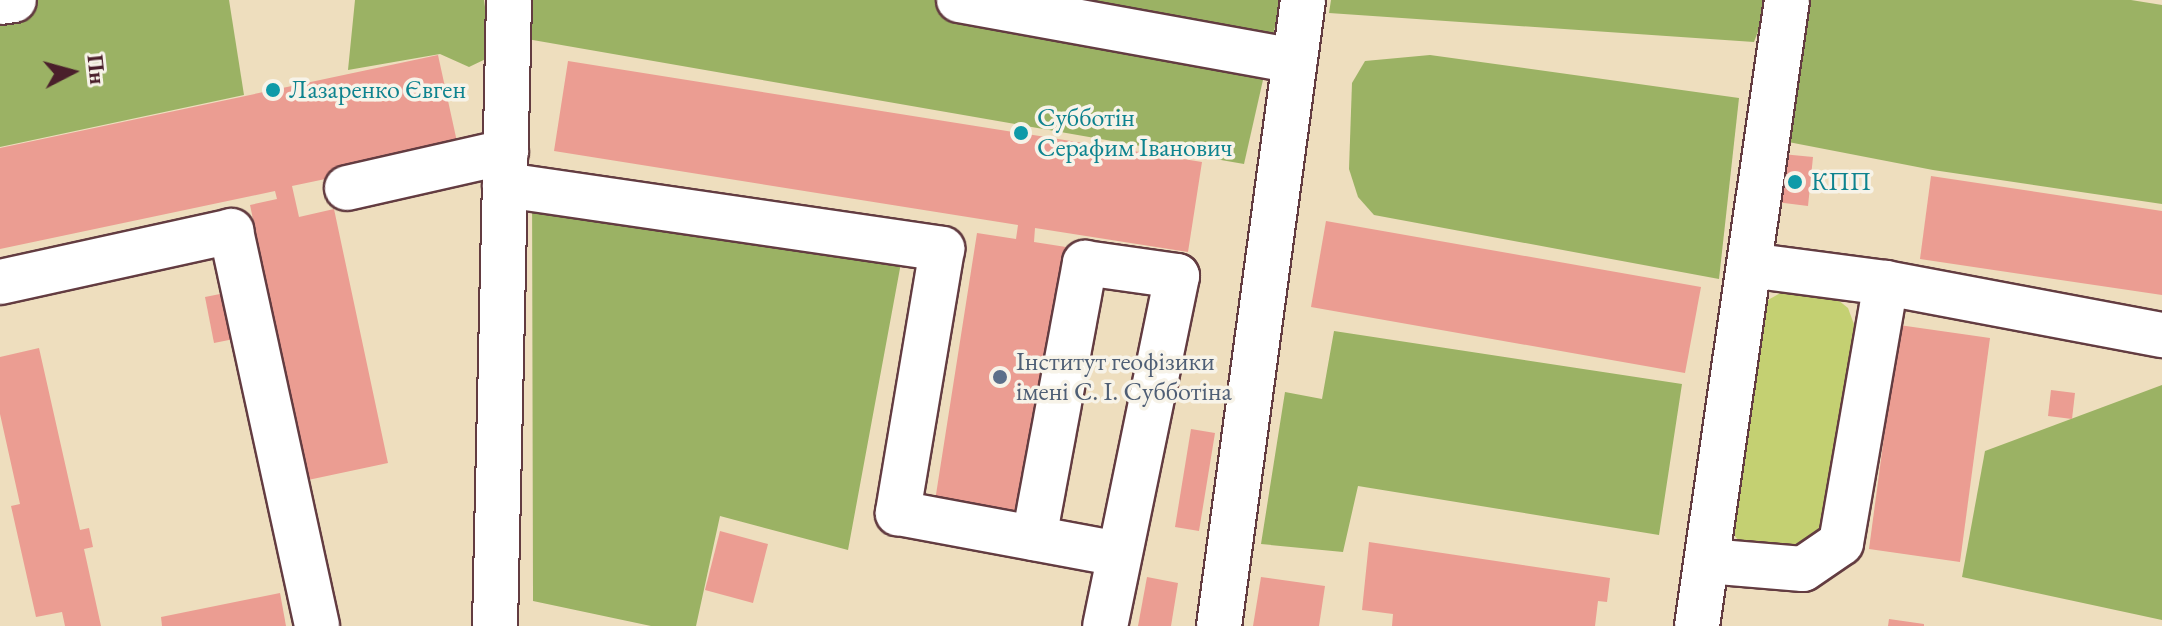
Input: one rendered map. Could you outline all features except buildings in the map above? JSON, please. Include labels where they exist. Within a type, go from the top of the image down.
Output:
[{"type":"lane","points":[[0,2],[14,0]]},
{"type":"lane","points":[[495,626],[509,0]]},
{"type":"lane","points":[[959,0],[1295,61]]},
{"type":"lane","points":[[1219,626],[1303,0]]},
{"type":"lane","points":[[1697,626],[1787,0]]},
{"type":"lane","points":[[347,188],[505,168],[942,249],[898,513],[1119,554]]},
{"type":"lane","points":[[0,282],[231,231],[317,626]]},
{"type":"lane","points":[[1034,538],[1085,263],[1177,276],[1105,626]]},
{"type":"lane","points":[[1749,265],[1886,283],[2162,335]]},
{"type":"lane","points":[[1707,561],[1803,569],[1841,543],[1886,283]]},
{"type":"green space","points":[[0,0],[229,0],[244,95],[0,147]]},
{"type":"green space","points":[[355,0],[484,0],[492,56],[469,67],[440,54],[348,70]]},
{"type":"green space","points":[[529,0],[1281,0],[1244,164],[527,39]]},
{"type":"green space","points":[[1331,0],[1770,0],[1754,42],[1329,13]]},
{"type":"green space","points":[[1803,0],[2131,0],[2162,5],[2162,204],[1933,170],[1778,140]]},
{"type":"green space","points":[[1430,55],[1739,98],[1719,279],[1374,215],[1358,197],[1349,169],[1352,83],[1365,61]]},
{"type":"green space","points":[[532,175],[908,225],[848,550],[720,516],[696,626],[651,626],[533,601]]},
{"type":"green space","points":[[1786,290],[1828,292],[1848,308],[1859,338],[1818,548],[1748,553],[1722,519],[1759,305]]},
{"type":"green space","points":[[1334,331],[1682,384],[1659,535],[1358,486],[1343,552],[1261,544],[1285,392],[1322,399]]},
{"type":"green space","points":[[2162,385],[2162,620],[1962,577],[1985,451]]},
{"type":"place","name":"Лазаренко Євген","points":[[273,90]]},
{"type":"place","name":"Субботін Серафим Іванович","points":[[1021,133]]},
{"type":"place","name":"КПП","points":[[1795,182]]},
{"type":"place","name":"Інститут геофізики імені С. І. Субботіна","points":[[1000,377]]}]
